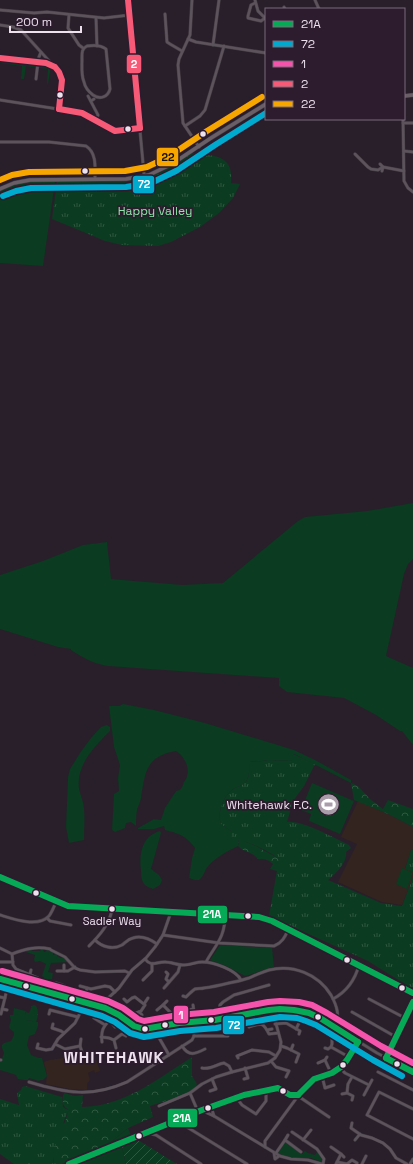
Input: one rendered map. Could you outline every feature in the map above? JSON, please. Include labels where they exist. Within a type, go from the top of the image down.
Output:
[{"type":"main road","points":[[0,189],[14,183],[30,180],[131,179],[144,176],[164,168],[265,105]]},
{"type":"street","points":[[128,0],[146,185]]},
{"type":"street","points":[[192,0],[190,31],[178,65],[182,120],[199,147]]},
{"type":"street","points":[[213,45],[220,6],[219,0]]},
{"type":"street","points":[[265,17],[258,11],[255,2],[251,5],[249,18],[261,21],[265,19]]},
{"type":"street","points":[[0,10],[34,13],[48,12],[96,18],[130,15]]},
{"type":"street","points":[[165,14],[167,20],[167,42],[183,51]]},
{"type":"street","points":[[69,15],[68,28],[79,45],[83,48]]},
{"type":"street","points":[[96,18],[97,46]]},
{"type":"street","points":[[0,25],[13,27],[20,30],[52,64],[51,65]]},
{"type":"street","points":[[188,39],[213,45],[265,53]]},
{"type":"street","points":[[97,46],[104,48],[106,51],[110,89],[108,94],[103,97],[93,95],[88,90],[84,82],[81,67],[83,48],[97,46]]},
{"type":"street","points":[[185,126],[200,116],[205,110],[224,46]]},
{"type":"street","points":[[36,79],[37,62],[41,52]]},
{"type":"street","points":[[0,58],[37,62],[51,65],[58,70],[62,78],[59,109]]},
{"type":"street","points":[[88,96],[98,115],[96,120]]},
{"type":"street","points":[[0,100],[82,113],[115,131],[140,128]]},
{"type":"street","points":[[413,123],[403,123],[404,171],[406,184],[413,192]]},
{"type":"street","points":[[0,142],[55,142],[86,146],[90,148],[93,154],[95,179]]},
{"type":"street","points":[[404,150],[413,152]]},
{"type":"street","points":[[354,154],[371,168],[378,170],[383,167]]},
{"type":"street","points":[[380,164],[383,167],[404,171]]},
{"type":"street","points":[[382,171],[383,167]]},
{"type":"street","points":[[0,877],[70,907],[264,918],[413,993]]},
{"type":"street","points":[[0,915],[25,922],[39,921],[47,918],[52,912],[56,902]]},
{"type":"street","points":[[89,947],[107,924],[112,909]]},
{"type":"street","points":[[103,1007],[107,999],[121,986],[129,973],[145,959],[157,944],[163,935],[171,912]]},
{"type":"street","points":[[206,962],[219,943],[224,930],[225,915]]},
{"type":"street","points":[[47,918],[68,926]]},
{"type":"street","points":[[163,935],[219,943],[274,946],[283,940],[288,930]]},
{"type":"street","points":[[95,940],[103,946],[112,947],[119,946],[129,939],[139,937],[147,938],[157,944]]},
{"type":"street","points":[[0,948],[12,954],[29,948],[45,950],[50,949],[65,957],[80,970],[114,972],[124,971],[129,973]]},
{"type":"street","points":[[12,954],[16,969],[38,978]]},
{"type":"street","points":[[145,959],[149,964],[166,962],[180,965],[206,962],[228,969],[240,977],[241,980]]},
{"type":"street","points":[[0,962],[13,962]]},
{"type":"street","points":[[143,980],[152,971],[152,964]]},
{"type":"street","points":[[64,965],[64,971]]},
{"type":"street","points":[[164,988],[178,972],[180,965]]},
{"type":"street","points":[[333,999],[346,990],[359,965]]},
{"type":"street","points":[[57,971],[70,971],[75,967]]},
{"type":"street","points":[[183,996],[186,997],[194,990],[241,980],[274,969],[293,969],[301,971],[317,979],[325,987],[333,999],[337,1009],[338,1017],[335,1027]]},
{"type":"street","points":[[30,974],[31,970]]},
{"type":"street","points":[[166,972],[168,974],[166,979],[169,982]]},
{"type":"street","points":[[0,979],[103,1007],[115,1013],[135,1027],[144,1029],[218,1019],[274,1009],[287,1009],[309,1013],[413,1072]]},
{"type":"street","points":[[60,984],[61,980]]},
{"type":"street","points":[[1,1014],[9,981]]},
{"type":"street","points":[[56,983],[65,986],[68,989],[68,998]]},
{"type":"street","points":[[80,986],[93,988],[104,985],[110,987],[115,992]]},
{"type":"street","points":[[193,985],[194,990]]},
{"type":"street","points":[[218,1019],[220,1006],[223,1002],[234,995],[269,985]]},
{"type":"street","points":[[86,992],[87,988]]},
{"type":"street","points":[[0,997],[5,998]]},
{"type":"street","points":[[124,999],[126,1003],[134,997],[144,1004]]},
{"type":"street","points":[[126,1021],[131,1015],[139,1012],[144,1007],[144,1004],[148,998]]},
{"type":"street","points":[[369,1000],[405,1018]]},
{"type":"street","points":[[157,1010],[167,1001]]},
{"type":"street","points":[[38,1044],[36,1048],[47,1050],[52,1048],[64,1033],[72,1026],[78,1017],[83,1002]]},
{"type":"street","points":[[386,1058],[413,1002]]},
{"type":"street","points":[[163,1005],[172,1014],[174,1024]]},
{"type":"street","points":[[172,1014],[193,1011],[193,1005]]},
{"type":"street","points":[[2,1009],[6,1010]]},
{"type":"street","points":[[159,1106],[190,1093],[212,1079],[271,1061],[276,1056],[281,1046],[274,1009]]},
{"type":"street","points":[[49,1014],[50,1010],[78,1017]]},
{"type":"street","points":[[139,1012],[142,1016]]},
{"type":"street","points":[[352,1012],[396,1037]]},
{"type":"street","points":[[102,1042],[105,1024],[110,1021],[115,1013]]},
{"type":"street","points":[[94,1018],[105,1024]]},
{"type":"street","points":[[110,1021],[115,1027]]},
{"type":"street","points":[[29,1082],[80,1092],[102,1091],[127,1082],[192,1040],[194,1036],[194,1022]]},
{"type":"street","points":[[276,1024],[286,1023],[300,1031],[299,1034]]},
{"type":"street","points":[[296,1030],[300,1023]]},
{"type":"street","points":[[53,1024],[51,1027],[64,1033]]},
{"type":"street","points":[[249,1027],[261,1024],[264,1025],[270,1035],[278,1033]]},
{"type":"street","points":[[267,1030],[272,1029]]},
{"type":"street","points":[[194,1036],[228,1036],[227,1030]]},
{"type":"street","points":[[114,1040],[122,1034],[126,1036]]},
{"type":"street","points":[[102,1037],[114,1040]]},
{"type":"street","points":[[156,1041],[159,1037],[168,1055]]},
{"type":"street","points":[[331,1047],[332,1038]]},
{"type":"street","points":[[81,1039],[80,1046],[82,1052]]},
{"type":"street","points":[[114,1040],[116,1048]]},
{"type":"street","points":[[259,1143],[265,1141],[310,1081],[340,1068],[358,1042]]},
{"type":"street","points":[[55,1044],[65,1049],[80,1046]]},
{"type":"street","points":[[290,1050],[293,1045]]},
{"type":"street","points":[[182,1046],[185,1051],[189,1053],[201,1053],[205,1050]]},
{"type":"street","points":[[281,1046],[299,1054],[296,1062]]},
{"type":"street","points":[[325,1048],[328,1049],[331,1047],[349,1057]]},
{"type":"street","points":[[238,1058],[237,1056],[252,1050],[268,1052],[276,1056]]},
{"type":"street","points":[[318,1063],[325,1060],[327,1056]]},
{"type":"street","points":[[325,1060],[330,1073]]},
{"type":"street","points":[[271,1061],[276,1067],[289,1071],[286,1077]]},
{"type":"street","points":[[202,1068],[211,1068],[224,1063],[229,1066],[232,1072]]},
{"type":"street","points":[[246,1068],[247,1078]]},
{"type":"street","points":[[340,1068],[345,1073],[369,1085]]},
{"type":"street","points":[[378,1072],[413,1090]]},
{"type":"street","points":[[322,1076],[325,1088],[334,1085]]},
{"type":"street","points":[[347,1093],[348,1084],[352,1077]]},
{"type":"street","points":[[210,1091],[217,1088],[212,1079]]},
{"type":"street","points":[[364,1095],[372,1080]]},
{"type":"street","points":[[69,1164],[195,1113],[241,1096],[261,1091],[279,1089],[298,1096],[329,1117]]},
{"type":"street","points":[[235,1098],[240,1101],[242,1105],[256,1114],[266,1101],[268,1090]]},
{"type":"street","points":[[261,1091],[266,1095]]},
{"type":"street","points":[[413,1109],[379,1092],[367,1115],[413,1139]]},
{"type":"street","points":[[190,1093],[196,1107],[201,1111],[214,1116],[280,1156],[323,1164],[324,1159],[318,1147],[303,1140],[292,1132]]},
{"type":"street","points":[[342,1094],[347,1093],[354,1097]]},
{"type":"street","points":[[292,1095],[293,1103]]},
{"type":"street","points":[[240,1101],[241,1096]]},
{"type":"street","points":[[195,1113],[196,1107]]},
{"type":"street","points":[[211,1107],[214,1116]]},
{"type":"street","points":[[181,1119],[182,1124]]},
{"type":"street","points":[[176,1121],[247,1164]]},
{"type":"street","points":[[351,1125],[351,1128],[360,1134],[383,1144],[390,1149],[396,1158],[407,1164]]},
{"type":"street","points":[[154,1130],[156,1135]]},
{"type":"street","points":[[303,1140],[311,1130]]},
{"type":"street","points":[[148,1133],[156,1135],[201,1164]]},
{"type":"street","points":[[356,1140],[360,1134]]},
{"type":"street","points":[[274,1164],[275,1153],[288,1135]]},
{"type":"street","points":[[285,1140],[301,1152]]},
{"type":"street","points":[[265,1141],[265,1147]]},
{"type":"street","points":[[331,1147],[344,1156]]},
{"type":"street","points":[[341,1154],[336,1163],[347,1164],[352,1160],[357,1163]]},
{"type":"street","points":[[275,1159],[280,1156]]},
{"type":"street","points":[[362,1164],[366,1156]]},
{"type":"street","points":[[410,1164],[413,1159]]},
{"type":"shaded area","points":[[358,801],[413,827],[413,849],[411,850],[405,868],[413,872],[413,877],[402,905],[382,902],[338,882],[357,844],[341,837]]},
{"type":"shaded area","points":[[94,1054],[100,1071],[95,1073],[94,1070],[88,1073],[90,1080],[87,1084],[87,1090],[70,1089],[46,1084],[47,1075],[44,1062]]},
{"type":"green space","points":[[0,59],[51,66],[48,84],[48,69],[26,66],[24,79],[21,79],[22,66],[0,63]]},
{"type":"green space","name":"Happy Valley","points":[[192,153],[221,158],[229,166],[231,183],[240,184],[233,198],[219,213],[200,227],[171,242],[158,246],[122,245],[105,241],[52,219],[57,182],[120,181],[140,179],[161,172]]},
{"type":"green space","points":[[24,182],[55,182],[43,266],[0,263],[0,191],[15,184]]},
{"type":"green space","points":[[413,503],[413,559],[408,564],[404,574],[386,656],[413,668],[413,745],[402,731],[344,698],[287,692],[279,686],[279,678],[108,666],[89,660],[75,653],[71,649],[58,647],[0,629],[0,575],[43,561],[83,545],[107,542],[111,579],[182,585],[223,583],[298,521],[305,517],[367,511]]},
{"type":"green space","points":[[123,704],[205,723],[294,750],[351,780],[351,783],[294,754],[293,761],[250,761],[247,780],[244,784],[229,793],[220,810],[221,824],[239,839],[238,846],[216,858],[199,880],[189,878],[195,848],[186,838],[179,834],[165,830],[164,826],[154,829],[138,829],[154,819],[161,820],[165,808],[176,791],[181,789],[187,777],[187,765],[184,759],[176,751],[166,753],[158,757],[149,767],[144,780],[141,800],[137,810],[136,826],[131,822],[126,823],[125,828],[115,832],[112,830],[114,794],[119,791],[118,778],[120,765],[114,747],[109,706],[119,706]]},
{"type":"green space","points":[[107,725],[110,727],[110,731],[88,756],[80,772],[79,788],[84,806],[84,840],[69,843],[66,827],[68,777],[70,769],[91,738],[101,727]]},
{"type":"green space","points":[[293,754],[315,764],[304,786],[293,801],[287,822],[301,824],[327,834],[349,845],[351,848],[346,852],[345,859],[340,868],[328,880],[381,903],[402,906],[413,877],[413,989],[368,961],[269,916],[279,859],[257,846],[244,841],[232,839],[231,831],[221,824],[220,810],[224,801],[232,790],[244,784],[247,780],[249,773],[249,761],[292,761]]},
{"type":"green space","points":[[312,783],[354,801],[340,834],[309,821],[311,814],[301,810]]},
{"type":"green space","points":[[351,783],[358,786],[370,799],[383,809],[388,800],[413,809],[413,827],[388,814],[354,800]]},
{"type":"green space","points":[[160,831],[161,833],[151,869],[159,875],[162,880],[160,885],[153,889],[146,886],[143,882],[141,875],[141,852],[149,837]]},
{"type":"green space","points":[[239,839],[256,846],[285,862],[277,871],[270,869],[273,864],[271,862],[258,859],[238,846]]},
{"type":"green space","points":[[413,849],[413,872],[405,869],[411,850]]},
{"type":"green space","points":[[402,868],[413,873],[407,889],[396,884]]},
{"type":"green space","points":[[220,945],[272,948],[274,967],[245,976],[210,960]]},
{"type":"green space","points":[[43,949],[44,952],[47,950],[53,952],[53,955],[56,953],[58,954],[57,956],[68,960],[68,962],[51,963],[48,972],[53,973],[52,979],[46,979],[43,988],[37,986],[39,980],[43,980],[44,977],[42,976],[46,964],[40,961],[35,962],[35,955],[26,952],[31,950],[40,951]]},
{"type":"green space","points":[[34,1005],[36,1006],[38,1012],[36,1022],[28,1020],[25,1021],[24,1017],[26,1012],[29,1013]]},
{"type":"green space","points":[[14,1008],[26,1011],[25,1014],[27,1020],[38,1022],[35,1034],[29,1036],[27,1045],[31,1055],[42,1058],[47,1076],[43,1080],[39,1081],[29,1078],[28,1080],[18,1079],[16,1075],[0,1070],[0,1062],[4,1053],[2,1045],[11,1041],[14,1035],[14,1032],[9,1027],[11,1020],[10,1015],[13,1015]]},
{"type":"green space","points":[[192,1057],[192,1076],[197,1084],[189,1092],[176,1098],[150,1106],[153,1117],[128,1128],[106,1146],[62,1164],[53,1164],[54,1160],[51,1152],[70,1110],[64,1106],[64,1093],[75,1096],[83,1095],[82,1107],[112,1102],[140,1090]]},
{"type":"green space","points":[[25,1086],[62,1097],[63,1107],[70,1110],[66,1117],[60,1136],[52,1151],[54,1155],[53,1164],[14,1164],[0,1154],[0,1099],[19,1105],[17,1093],[22,1087]]},
{"type":"green space","points":[[128,1128],[131,1135],[106,1146]]},
{"type":"green space","points":[[138,1140],[177,1164],[126,1164],[122,1147]]},
{"type":"green space","points":[[285,1142],[300,1154],[305,1151],[315,1155],[317,1152],[323,1159],[322,1162],[311,1158],[294,1158],[279,1154],[278,1151]]},
{"type":"green space","points":[[122,1147],[126,1164],[77,1164]]},
{"type":"transit line","name":"2","points":[[128,0],[140,128]]},
{"type":"transit line","name":"2","points":[[0,58],[46,63],[55,67],[62,80],[59,109]]},
{"type":"transit line","name":"22","points":[[0,180],[12,175],[29,172],[125,171],[147,167],[168,157],[262,97]]},
{"type":"transit line","name":"2","points":[[59,109],[82,113],[115,131],[140,128]]},
{"type":"transit line","name":"72","points":[[3,196],[16,191],[31,188],[126,187],[151,183],[176,171],[265,114]]},
{"type":"transit line","name":"21A","points":[[0,877],[68,906],[259,917],[272,921],[413,993]]},
{"type":"transit line","name":"1","points":[[2,971],[108,1001],[144,1021],[178,1015],[214,1012],[268,1002],[299,1002],[312,1005],[327,1013],[381,1046],[413,1063]]},
{"type":"transit line","name":"21A","points":[[0,979],[105,1008],[119,1015],[134,1026],[144,1029],[179,1023],[215,1020],[280,1009],[309,1013],[320,1018],[358,1042]]},
{"type":"transit line","name":"72","points":[[0,987],[102,1016],[115,1022],[130,1033],[144,1037],[180,1031],[216,1028],[280,1017],[297,1018],[316,1025],[402,1076]]},
{"type":"transit line","name":"21A","points":[[386,1058],[413,1002]]},
{"type":"transit line","name":"21A","points":[[298,1095],[314,1079],[332,1073],[341,1067],[358,1042]]},
{"type":"transit line","name":"21A","points":[[386,1058],[413,1072]]},
{"type":"transit line","name":"21A","points":[[69,1164],[202,1110],[244,1095],[278,1088],[290,1095],[298,1095]]},
{"type":"place","name":"Whitehawk F.C.","points":[[328,805]]},
{"type":"place","name":"Sadler Way","points":[[112,909]]},
{"type":"district","name":"WHITEHAWK","points":[[114,1057]]}]
